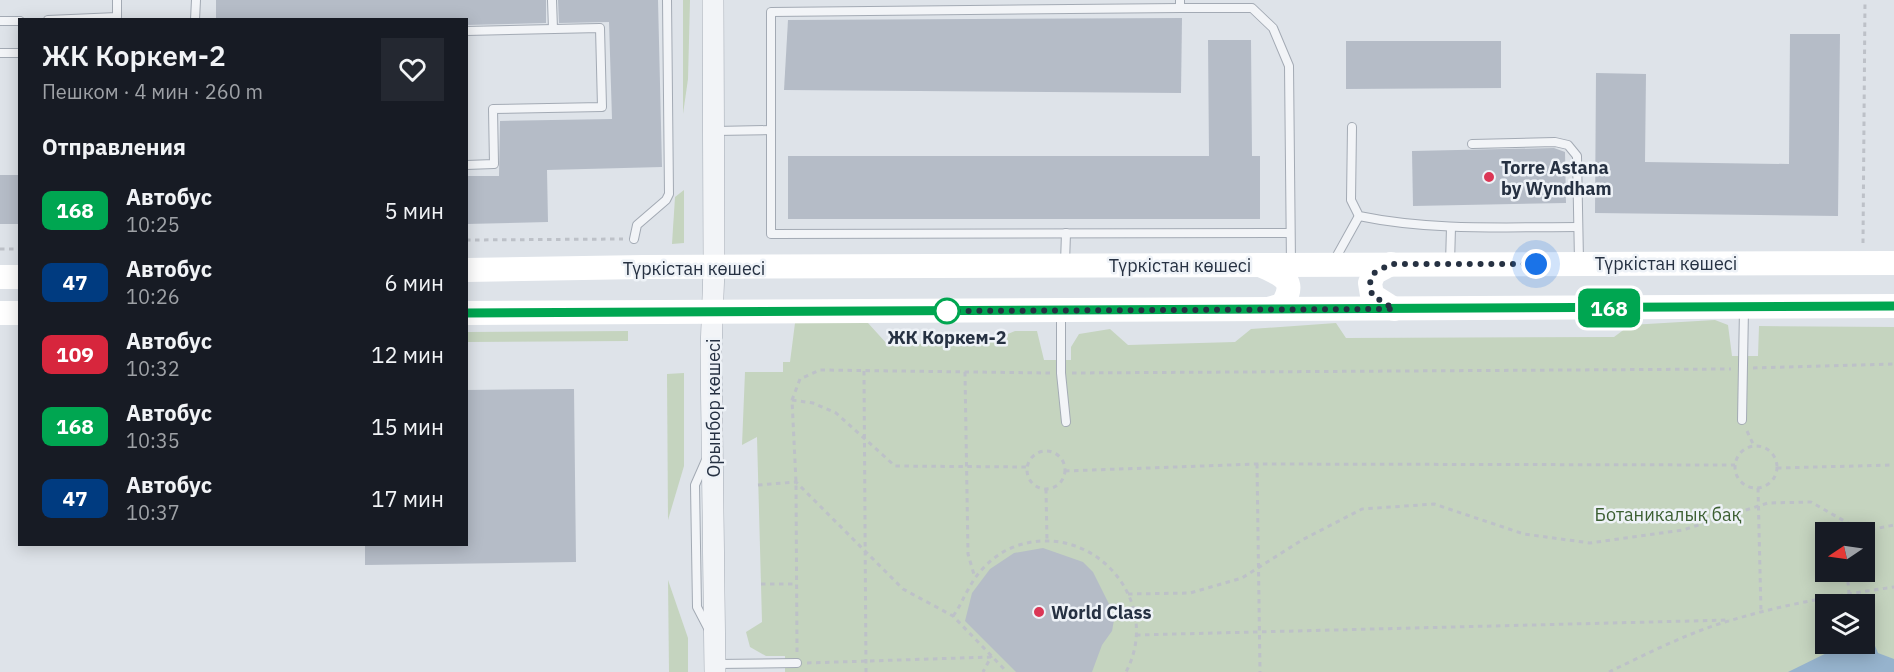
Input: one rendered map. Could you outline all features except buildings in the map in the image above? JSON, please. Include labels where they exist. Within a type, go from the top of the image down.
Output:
[{"type":"main road","name":"Түркістан көшесі","points":[[468,270],[1894,263]]},
{"type":"main road","points":[[1391,264],[1374,273],[1370,283],[1372,295],[1394,309]]},
{"type":"main road","points":[[1259,265],[1280,274],[1289,284],[1289,293],[1282,305],[1268,309]]},
{"type":"main road","points":[[0,277],[18,277]]},
{"type":"main road","points":[[468,313],[1894,306]]},
{"type":"main road","points":[[0,313],[18,313]]},
{"type":"street","name":"Орынбор көшесі","points":[[713,0],[714,268],[711,351],[715,668]]},
{"type":"lane","points":[[94,18],[117,17],[117,0]]},
{"type":"lane","points":[[195,18],[196,0]]},
{"type":"lane","points":[[552,0],[554,29]]},
{"type":"lane","points":[[634,239],[637,225],[666,201],[669,194],[668,0]]},
{"type":"lane","points":[[1290,233],[771,234],[771,12],[1180,4],[1252,8],[1273,28],[1289,66],[1291,265]]},
{"type":"lane","points":[[0,21],[18,21]]},
{"type":"lane","points":[[468,31],[600,28],[602,107],[493,109],[494,164],[468,165]]},
{"type":"lane","points":[[0,53],[18,53]]},
{"type":"lane","points":[[1352,127],[1351,200],[1359,216]]},
{"type":"lane","points":[[713,131],[771,130]]},
{"type":"lane","points":[[1472,144],[1555,142],[1568,145],[1577,156],[1579,264]]},
{"type":"lane","points":[[1359,216],[1383,221],[1451,227],[1578,227]]},
{"type":"lane","points":[[1332,265],[1359,216]]},
{"type":"lane","points":[[1450,264],[1451,227]]},
{"type":"lane","points":[[1065,266],[1066,233]]},
{"type":"lane","points":[[1742,420],[1744,307]]},
{"type":"lane","points":[[1061,310],[1061,373],[1066,422]]},
{"type":"lane","points":[[715,668],[796,663]]},
{"type":"path","points":[[1862,263],[1865,0]]},
{"type":"path","points":[[468,240],[634,239]]},
{"type":"path","points":[[0,249],[18,249]]},
{"type":"path","points":[[991,657],[796,663],[796,482],[792,400],[800,379],[820,370],[1061,373],[1743,369],[1894,364]]},
{"type":"path","points":[[864,370],[866,672]]},
{"type":"path","points":[[965,372],[968,554],[975,578]]},
{"type":"path","points":[[792,400],[813,403],[836,413],[895,466],[1027,467]]},
{"type":"path","points":[[1742,420],[1754,446]]},
{"type":"path","points":[[1754,446],[1761,446],[1773,454],[1777,468],[1771,481],[1758,488],[1752,488],[1737,477],[1735,465],[1741,452],[1754,446]]},
{"type":"path","points":[[1046,450],[1062,459],[1065,471],[1060,483],[1046,488],[1032,482],[1027,467],[1035,454],[1046,450]]},
{"type":"path","points":[[1065,471],[1257,464],[1735,465]]},
{"type":"path","points":[[1257,464],[1260,672]]},
{"type":"path","points":[[1777,468],[1894,465]]},
{"type":"path","points":[[758,485],[796,482],[903,589],[952,616],[1006,672]]},
{"type":"path","points":[[1046,488],[1047,541]]},
{"type":"path","points":[[1758,488],[1761,612]]},
{"type":"path","points":[[1128,594],[1190,593],[1242,578],[1302,540],[1362,509],[1434,504],[1524,534],[1590,543],[1683,530],[1768,503],[1811,502],[1844,522]]},
{"type":"path","points":[[1875,529],[1894,525]]},
{"type":"path","points":[[952,616],[961,606],[975,578],[985,566],[1010,549],[1047,541],[1071,544],[1099,558],[1111,568],[1128,594],[1134,608],[1136,635],[1133,655],[1126,672]]},
{"type":"path","points":[[1848,582],[1849,593]]},
{"type":"path","points":[[761,584],[796,584]]},
{"type":"path","points":[[1609,672],[1645,654],[1730,620],[1821,597],[1894,586]]},
{"type":"path","points":[[1136,635],[1730,620]]},
{"type":"path","points":[[983,672],[991,657]]},
{"type":"green space","points":[[683,0],[690,0],[688,79],[683,114]]},
{"type":"green space","points":[[684,190],[684,243],[672,244],[675,197]]},
{"type":"green space","name":"Ботаникалық бақ","points":[[1715,320],[1728,325],[1732,356],[1758,356],[1759,326],[1894,327],[1894,672],[785,672],[785,656],[766,656],[750,647],[746,632],[762,622],[757,437],[742,445],[745,372],[783,372],[783,362],[790,362],[795,323],[868,323],[888,345],[991,341],[1015,331],[1037,331],[1044,360],[1071,360],[1071,347],[1079,334],[1110,329],[1128,345],[1235,342],[1251,329],[1336,323],[1346,338],[1614,337],[1630,325]]},
{"type":"green space","points":[[628,331],[628,341],[468,342],[468,332]]},
{"type":"green space","points":[[684,373],[684,466],[668,520],[667,374]]},
{"type":"green space","points":[[668,580],[688,638],[688,672],[669,672]]},
{"type":"water","points":[[1875,646],[1878,653],[1894,659],[1894,672],[1788,672],[1825,654],[1875,654]]},
{"type":"bus line","name":"168","points":[[468,313],[1894,306]]},
{"type":"place","name":"Torre Astana by Wyndham","points":[[1489,177]]},
{"type":"place","name":"ЖК Коркем-2","points":[[947,311]]},
{"type":"place","name":"World Class","points":[[1039,612]]},
{"type":"route","points":[[947,311],[1394,309],[1372,295],[1370,283],[1374,273],[1391,264],[1536,264]]}]
